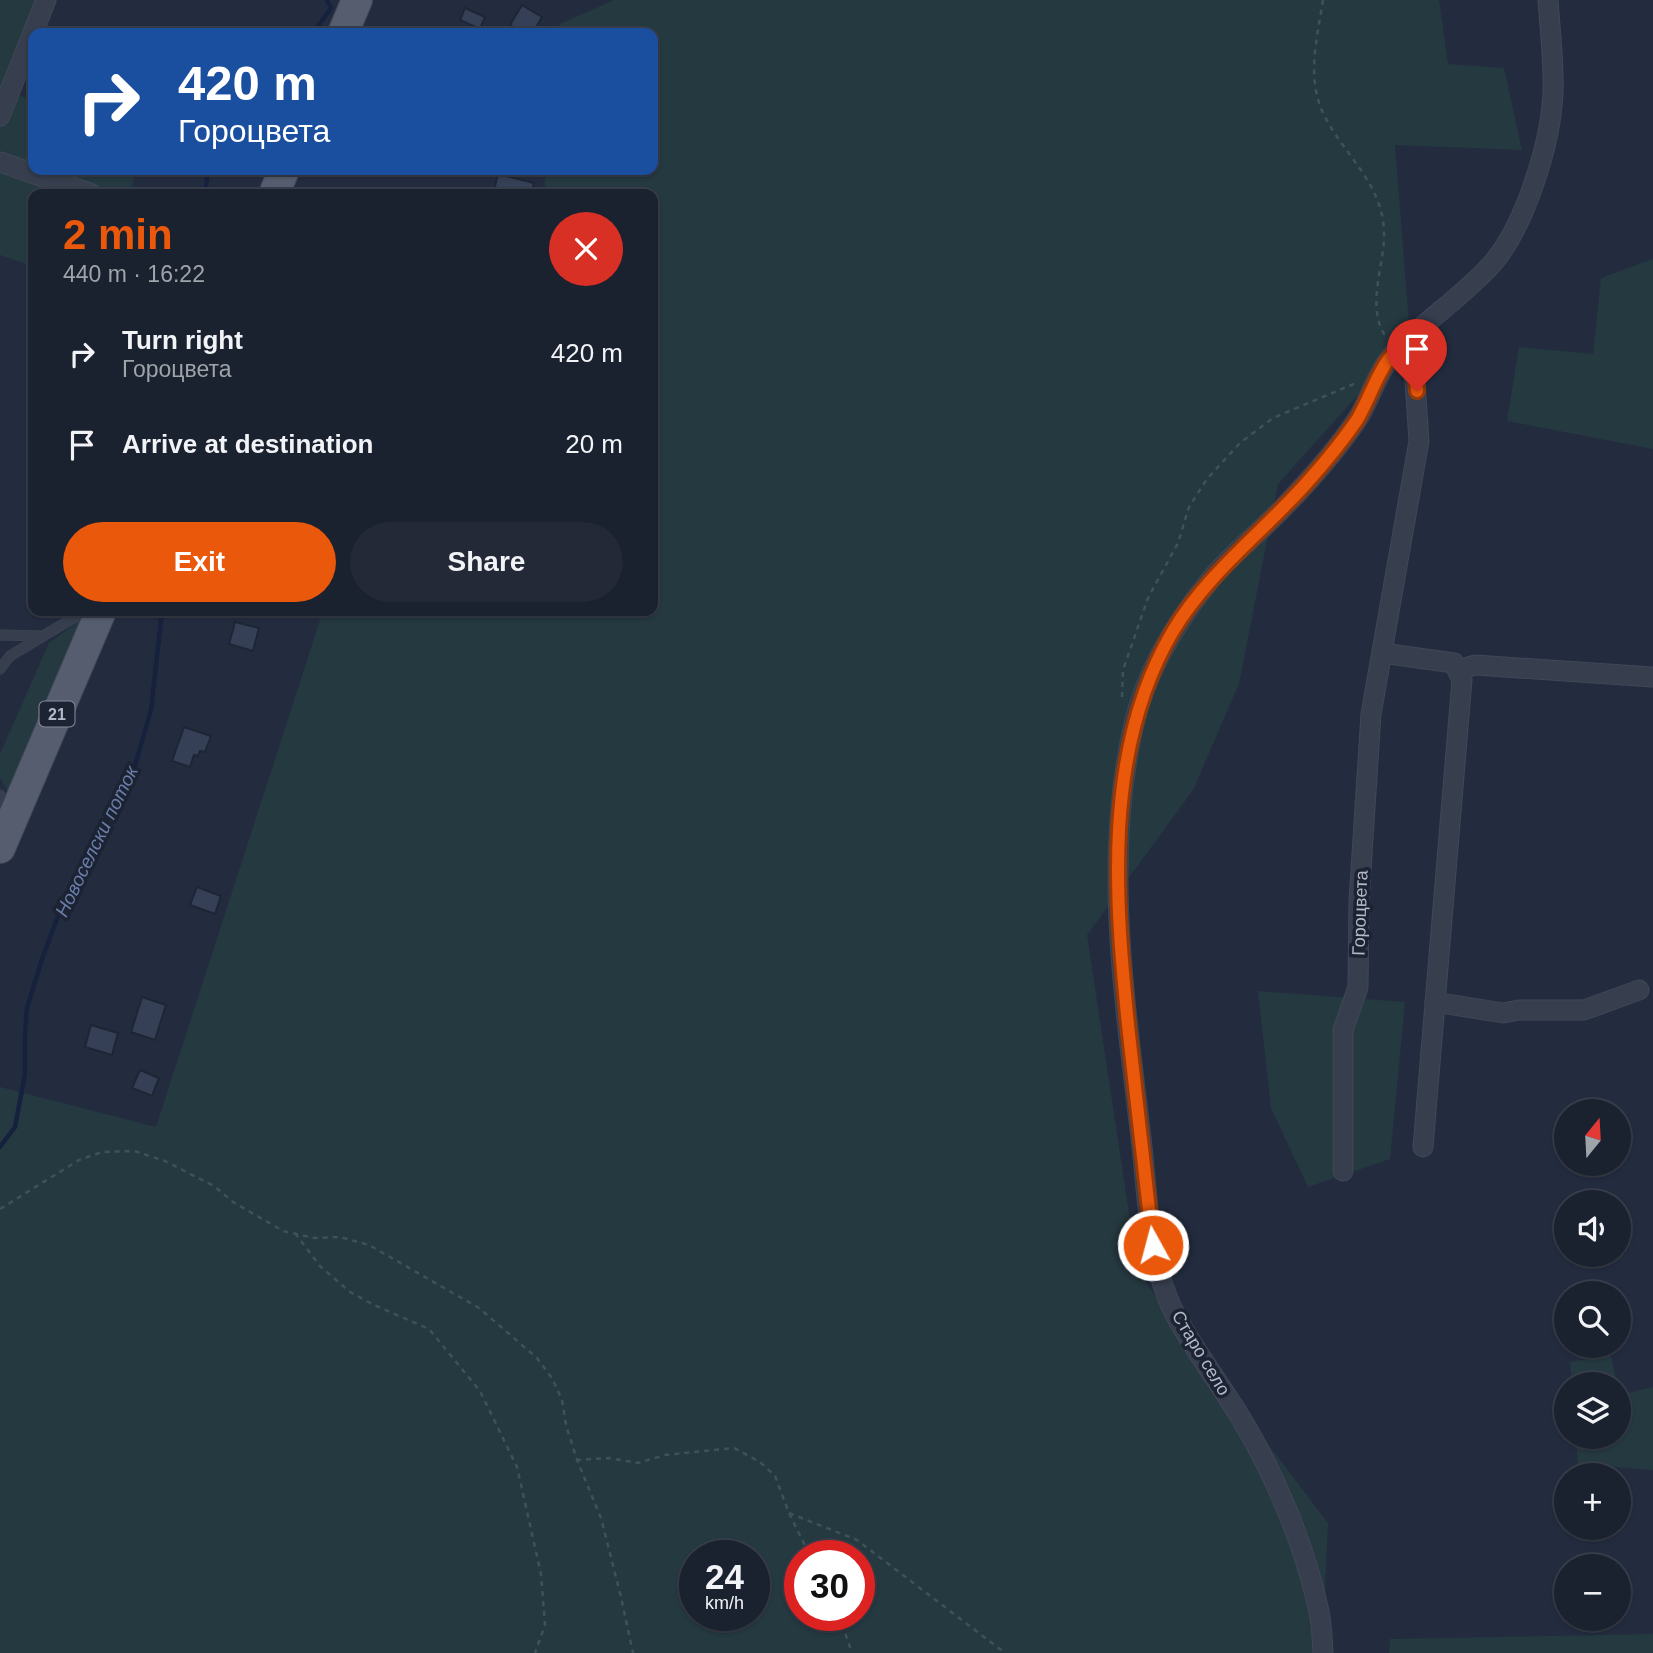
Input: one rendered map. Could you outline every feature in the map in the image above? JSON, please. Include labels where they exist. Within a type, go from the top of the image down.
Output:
[{"type":"main road","points":[[345,28],[357,0]]},
{"type":"main road","name":"21","points":[[0,848],[6,806],[99,616]]},
{"type":"street","points":[[35,28],[46,0]]},
{"type":"street","name":"Старо село","points":[[1323,1653],[1319,1609],[1298,1541],[1272,1475],[1242,1420],[1175,1316],[1153,1245],[1121,957],[1118,856],[1124,780],[1134,722],[1149,678],[1174,630],[1212,579],[1303,487],[1334,450],[1356,420],[1383,367],[1395,351],[1462,295],[1496,259],[1522,217],[1541,160],[1553,95],[1548,0]]},
{"type":"street","points":[[0,116],[28,45]]},
{"type":"street","points":[[0,162],[28,172]]},
{"type":"street","points":[[37,175],[78,189]]},
{"type":"street","name":"Гороцвета","points":[[1343,1171],[1343,1030],[1358,987],[1359,901],[1371,714],[1419,441],[1412,337]]},
{"type":"street","points":[[1382,653],[1454,663],[1462,680],[1423,1147]]},
{"type":"street","points":[[1458,670],[1475,665],[1653,677]]},
{"type":"street","points":[[1435,1002],[1503,1013],[1518,1010],[1584,1010],[1639,990]]},
{"type":"lane","points":[[0,669],[10,656],[77,616]]},
{"type":"lane","points":[[0,635],[43,636]]},
{"type":"path","points":[[1323,0],[1312,70],[1324,114],[1361,168],[1379,202],[1384,232],[1377,293],[1380,329],[1395,351]]},
{"type":"path","points":[[1134,722],[1122,697],[1123,670],[1148,598],[1178,543],[1189,507],[1207,479],[1240,443],[1273,418],[1351,386],[1383,367]]},
{"type":"path","points":[[0,1209],[79,1160],[102,1152],[134,1152],[165,1161],[214,1186],[233,1202],[283,1231],[314,1238],[341,1237],[369,1245],[479,1308],[537,1358],[552,1378],[562,1400],[576,1460],[601,1518],[633,1653]]},
{"type":"path","points":[[295,1233],[320,1266],[350,1292],[429,1329],[480,1391],[517,1467],[541,1574],[545,1625],[535,1653]]},
{"type":"path","points":[[576,1460],[609,1458],[638,1463],[665,1455],[734,1448],[760,1462],[775,1476],[802,1540]]},
{"type":"path","points":[[789,1513],[857,1540],[1005,1653]]},
{"type":"path","points":[[844,1631],[852,1653]]},
{"type":"shaded area","points":[[0,0],[56,0],[44,28],[28,28],[28,67],[17,94],[28,99],[28,175],[135,175],[131,189],[28,189],[28,264],[0,255]]},
{"type":"shaded area","points":[[614,0],[1439,0],[1448,64],[1504,68],[1522,150],[1395,145],[1410,337],[1278,484],[1239,684],[1193,790],[1087,935],[1138,1273],[1328,1523],[1322,1653],[0,1653],[0,1087],[156,1127],[321,616],[658,616],[658,189],[544,189],[546,175],[658,175],[658,28],[560,28],[560,24]]},
{"type":"shaded area","points":[[1653,259],[1653,449],[1507,421],[1519,347],[1593,354],[1601,278]]},
{"type":"shaded area","points":[[86,616],[91,616],[13,800],[0,778],[0,754],[49,643]]},
{"type":"shaded area","points":[[1258,991],[1405,1002],[1390,1159],[1308,1187],[1271,1108]]},
{"type":"shaded area","points":[[1612,1358],[1615,1372],[1571,1372],[1570,1362]]},
{"type":"shaded area","points":[[1653,1387],[1653,1470],[1631,1468],[1631,1463],[1578,1463],[1577,1449],[1631,1449],[1631,1392]]},
{"type":"shaded area","points":[[1653,1634],[1653,1653],[1389,1653],[1390,1639]]},
{"type":"building","points":[[522,5],[542,17],[536,28],[515,28],[510,25]]},
{"type":"building","points":[[465,8],[485,17],[480,28],[460,20]]},
{"type":"building","points":[[498,175],[534,183],[532,189],[494,189]]},
{"type":"building","points":[[235,622],[259,628],[253,651],[229,644]]},
{"type":"building","points":[[184,727],[211,736],[205,752],[200,751],[198,756],[194,755],[190,767],[172,761]]},
{"type":"building","points":[[197,887],[221,896],[215,914],[190,905]]},
{"type":"building","points":[[142,997],[166,1005],[155,1040],[131,1032]]},
{"type":"building","points":[[91,1025],[118,1033],[112,1055],[85,1047]]},
{"type":"building","points":[[140,1070],[159,1078],[152,1096],[132,1088]]},
{"type":"waterway","name":"Новоселски поток","points":[[317,28],[331,8],[327,0]]},
{"type":"waterway","name":"Новоселски поток","points":[[206,189],[207,175]]},
{"type":"waterway","name":"Новоселски поток","points":[[0,1147],[15,1127],[25,1074],[27,1008],[42,959],[65,897],[134,769],[151,710],[161,616]]},
{"type":"route","points":[[1153,1245],[1121,957],[1118,856],[1124,780],[1134,722],[1149,678],[1174,630],[1212,579],[1311,479],[1356,420],[1383,367],[1395,351],[1412,337],[1417,391]]}]
